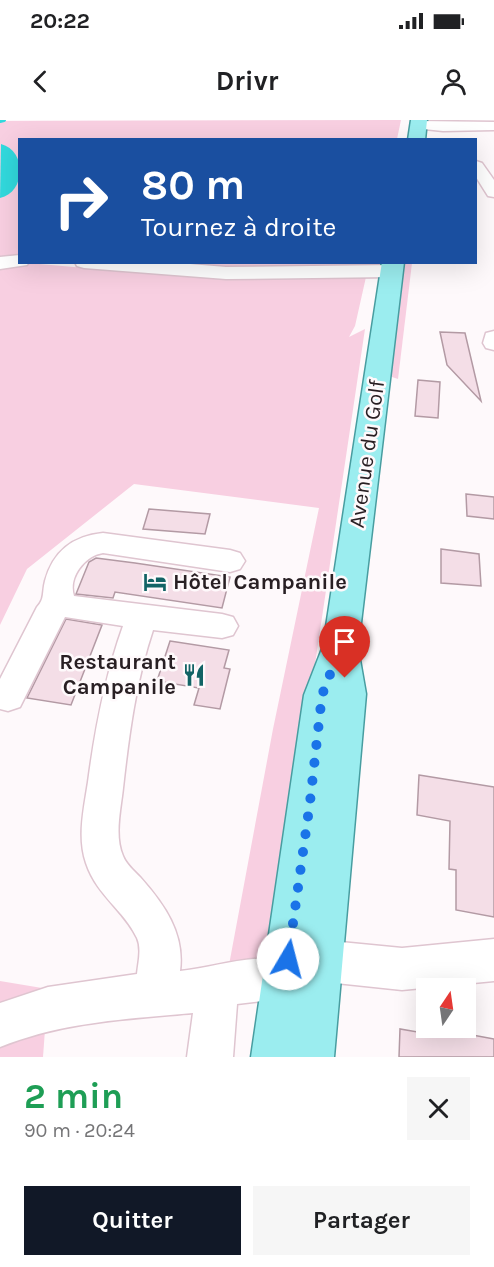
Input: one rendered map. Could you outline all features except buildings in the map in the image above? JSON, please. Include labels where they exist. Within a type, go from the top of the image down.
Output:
[{"type":"main road","name":"Avenue du Golf","points":[[299,1052],[310,802],[322,695],[341,646],[392,267]]},
{"type":"street","points":[[415,129],[448,130],[494,126]]},
{"type":"street","points":[[477,167],[494,192]]},
{"type":"street","points":[[0,262],[18,261]]},
{"type":"street","points":[[110,264],[226,273],[392,267]]},
{"type":"street","points":[[494,338],[494,343]]},
{"type":"street","points":[[59,603],[57,592],[68,564],[77,550],[90,544],[103,543],[230,561]]},
{"type":"street","points":[[59,603],[74,609],[222,626]]},
{"type":"street","points":[[8,697],[40,630],[59,603]]},
{"type":"street","points":[[142,618],[123,675],[115,717],[103,801],[101,847],[108,868],[159,935],[161,963],[153,995]]},
{"type":"street","points":[[0,1025],[42,1010],[205,990],[302,970],[402,969],[494,960]]},
{"type":"street","points":[[205,990],[216,1002],[210,1057]]},
{"type":"shaded area","points":[[401,120],[397,138],[18,138],[18,256],[0,258],[0,121]]},
{"type":"shaded area","points":[[40,264],[189,277],[366,277],[355,326],[349,337],[365,329],[270,966],[226,981],[273,729],[319,508],[134,484],[27,569],[0,625],[0,266]]},
{"type":"shaded area","points":[[119,264],[372,264],[360,268],[221,272]]},
{"type":"shaded area","points":[[403,264],[412,264],[398,379],[389,376]]},
{"type":"shaded area","points":[[0,981],[48,989],[43,1057],[0,1057]]},
{"type":"waterway","points":[[0,121],[4,120]]},
{"type":"waterway","points":[[0,191],[8,178],[5,153],[1,151]]},
{"type":"place","name":"Hôtel Campanile","points":[[155,582]]},
{"type":"place","name":"Restaurant Campanile","points":[[194,675]]},
{"type":"route","points":[[288,959],[322,695],[341,646],[345,678]]}]
